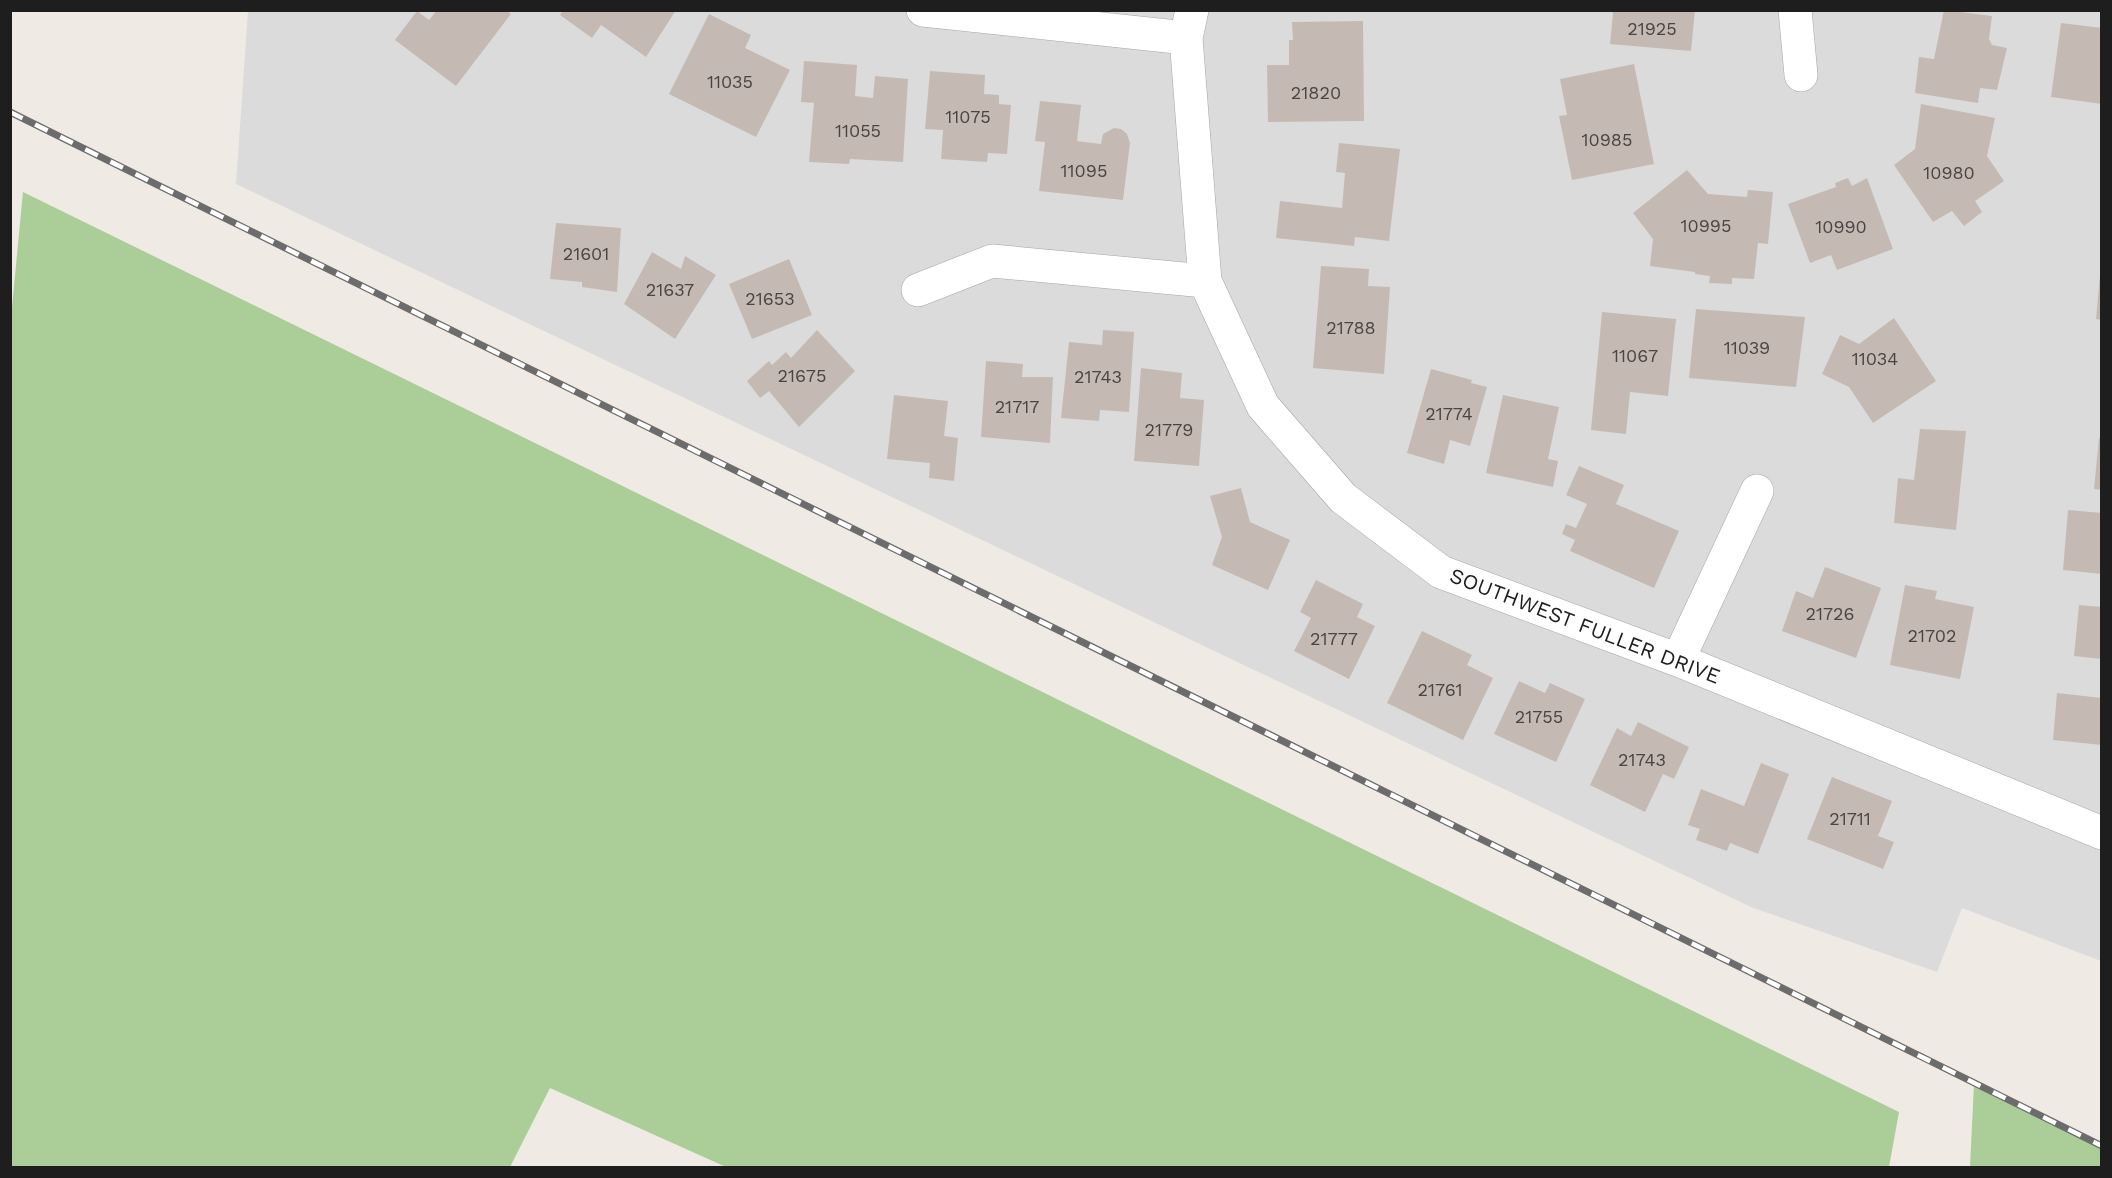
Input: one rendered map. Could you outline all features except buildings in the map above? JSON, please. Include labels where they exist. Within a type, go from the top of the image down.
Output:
[{"type":"street","points":[[923,10],[1189,24]]},
{"type":"street","points":[[1795,10],[1801,75]]},
{"type":"street","name":"SOUTHWEST FULLER DRIVE","points":[[1189,24],[1205,281],[1263,406],[1343,498],[1441,572],[1678,660],[2102,833]]},
{"type":"street","points":[[918,290],[992,261],[1205,281]]},
{"type":"street","points":[[1678,660],[1757,491]]},
{"type":"shaded area","points":[[248,11],[2101,11],[2101,961],[1962,908],[1937,972],[1751,907],[236,184]]},
{"type":"green space","points":[[23,192],[1899,1112],[1889,1167],[726,1167],[550,1088],[510,1167],[11,1167],[10,328]]},
{"type":"green space","points":[[1974,1084],[2101,1147],[2101,1167],[1970,1167]]},
{"type":"railway","points":[[10,112],[2102,1146]]}]
